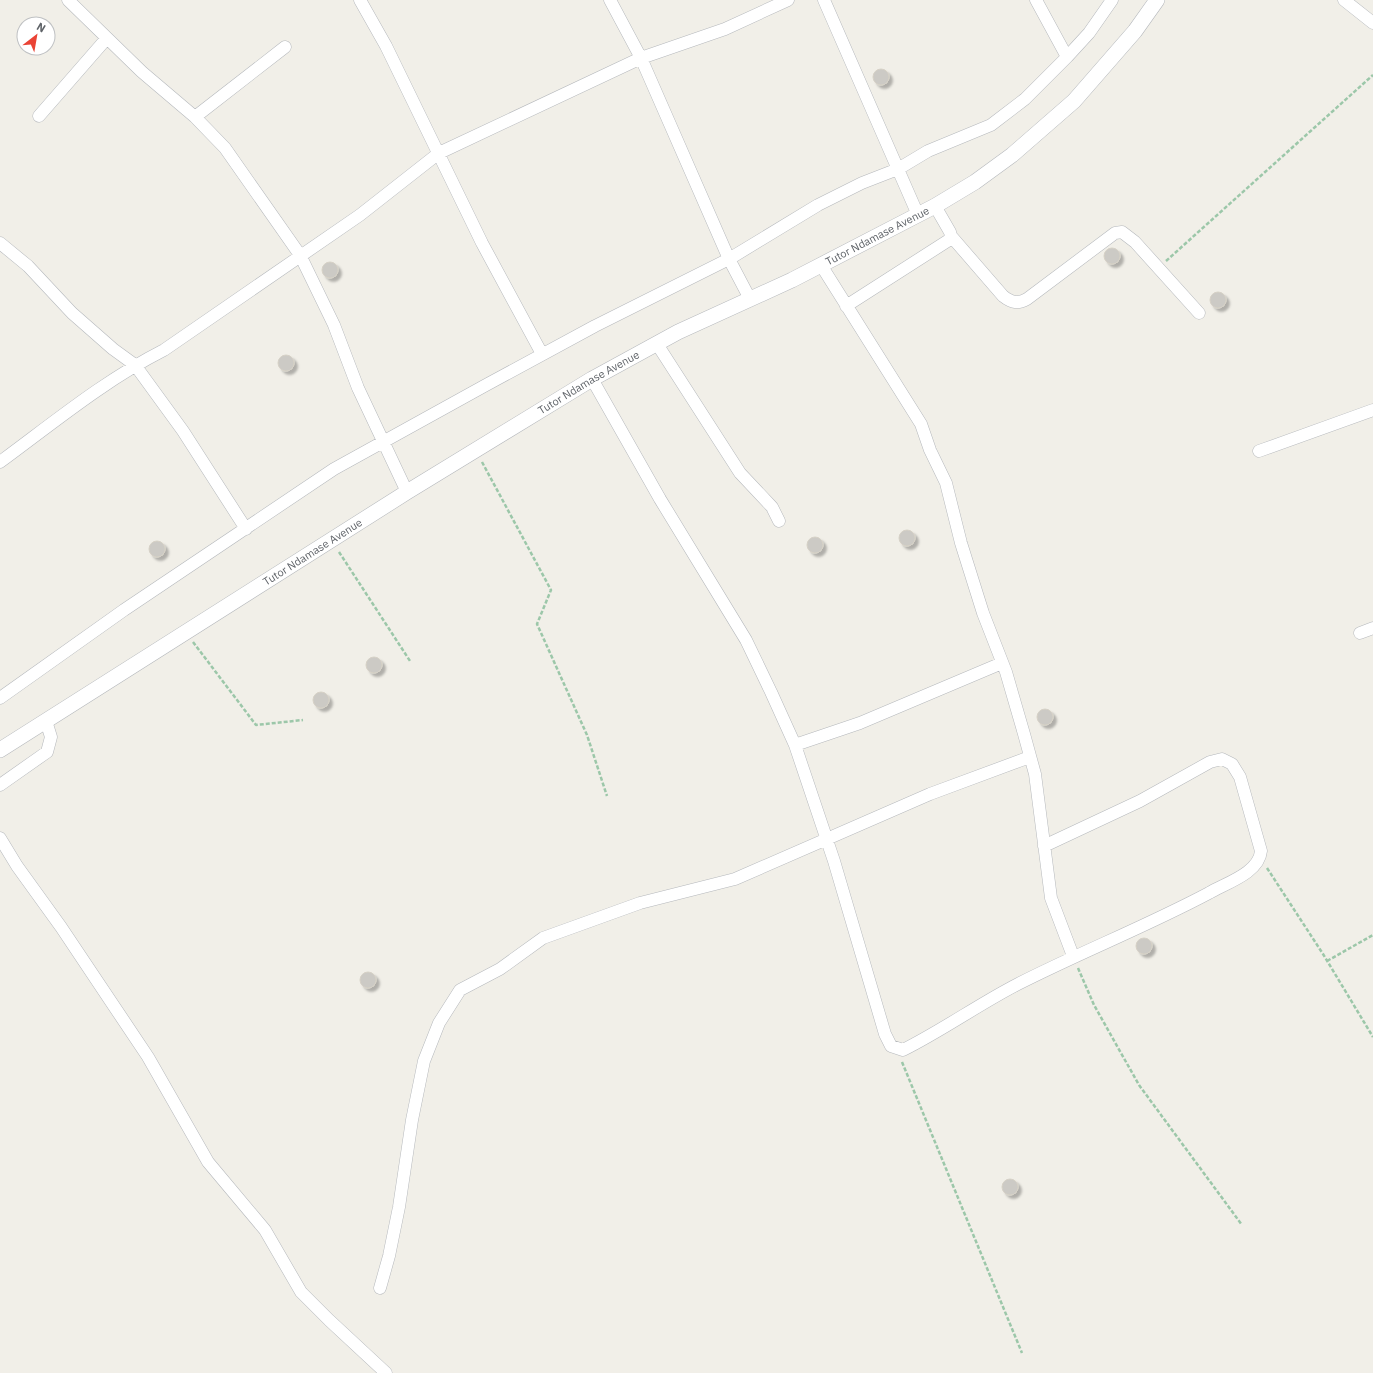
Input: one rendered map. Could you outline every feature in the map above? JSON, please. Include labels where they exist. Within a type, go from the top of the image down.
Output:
[{"type":"street","points":[[68,0],[142,72],[195,117],[225,148],[300,255],[334,325],[358,388],[407,492]]},
{"type":"street","points":[[360,0],[386,46],[482,243],[542,354]]},
{"type":"street","points":[[610,0],[641,58],[729,259],[750,299]]},
{"type":"street","points":[[0,462],[135,365],[164,350],[360,215],[439,153],[641,58],[725,29],[788,0]]},
{"type":"street","points":[[824,0],[918,214]]},
{"type":"street","points":[[1036,0],[1067,57]]},
{"type":"street","points":[[0,698],[124,610],[334,469],[542,354],[729,259],[818,205],[862,183],[898,169],[928,151],[990,125],[1025,99],[1067,57],[1089,33],[1112,0]]},
{"type":"street","name":"Tutor Ndamase Avenue","points":[[0,750],[331,539],[592,379],[678,332],[821,265],[935,206],[975,182],[1012,155],[1074,101],[1135,31],[1157,0]]},
{"type":"street","points":[[1344,0],[1373,23]]},
{"type":"street","points":[[39,116],[107,38]]},
{"type":"street","points":[[195,117],[285,47]]},
{"type":"street","points":[[935,206],[951,236],[1004,296],[1013,303],[1028,299],[1119,232],[1122,232],[1131,238],[1199,313]]},
{"type":"street","points":[[846,306],[945,242],[951,236]]},
{"type":"street","points":[[0,243],[28,266],[72,313],[113,349],[135,365],[183,431],[246,529]]},
{"type":"street","points":[[821,265],[921,424],[930,450],[946,483],[974,585],[1002,663],[1035,774],[1051,898],[1073,956]]},
{"type":"street","points":[[657,344],[740,473],[772,506],[779,521]]},
{"type":"street","points":[[592,379],[660,499],[746,640],[794,745],[827,840],[885,1034],[888,1042],[896,1049],[903,1050],[995,996],[1073,956],[1118,938],[1189,903],[1245,873],[1252,868],[1260,858],[1258,840],[1240,777],[1232,764],[1222,759],[1205,765],[1140,801],[1044,846]]},
{"type":"street","points":[[1259,450],[1373,410]]},
{"type":"street","points":[[1360,633],[1373,628]]},
{"type":"street","points":[[794,745],[860,723],[1002,663]]},
{"type":"street","points":[[0,785],[47,752],[51,737],[46,721]]},
{"type":"street","points":[[380,1288],[389,1256],[412,1120],[424,1061],[439,1023],[460,990],[500,969],[542,938],[640,903],[735,879],[930,794],[1030,757]]},
{"type":"street","points":[[0,838],[17,866],[61,927],[148,1057],[208,1162],[265,1230],[301,1292],[386,1373]]},
{"type":"path","points":[[1158,268],[1373,75]]},
{"type":"path","points":[[475,450],[551,590],[537,624],[587,735],[607,796]]},
{"type":"path","points":[[331,539],[410,661]]},
{"type":"path","points":[[185,632],[256,725],[303,720]]},
{"type":"path","points":[[1260,858],[1327,960],[1373,1037]]},
{"type":"path","points":[[1327,960],[1373,935]]},
{"type":"path","points":[[1073,956],[1094,1005],[1138,1085],[1242,1225]]},
{"type":"path","points":[[896,1049],[1022,1352]]},
{"type":"building","points":[[881,69],[888,74],[889,77],[884,84],[881,85],[874,80],[873,77],[878,70]]},
{"type":"building","points":[[1112,248],[1119,253],[1120,256],[1115,263],[1112,264],[1105,259],[1104,256],[1109,249]]},
{"type":"building","points":[[330,262],[337,267],[338,270],[333,277],[330,278],[323,273],[322,270],[327,263]]},
{"type":"building","points":[[1218,292],[1225,297],[1226,300],[1221,307],[1218,308],[1211,303],[1210,300],[1215,293]]},
{"type":"building","points":[[286,355],[293,360],[294,363],[289,370],[286,371],[279,366],[278,363],[283,356]]},
{"type":"building","points":[[907,530],[914,535],[915,538],[910,545],[907,546],[900,541],[899,538],[904,531]]},
{"type":"building","points":[[815,537],[822,542],[823,545],[818,552],[815,553],[808,548],[807,545],[812,538]]},
{"type":"building","points":[[157,541],[164,546],[165,549],[160,556],[157,557],[150,552],[149,549],[154,542]]},
{"type":"building","points":[[374,657],[381,662],[382,665],[377,672],[374,673],[367,668],[366,665],[371,658]]},
{"type":"building","points":[[321,692],[328,697],[329,700],[324,707],[321,708],[314,703],[313,700],[318,693]]},
{"type":"building","points":[[1045,709],[1052,714],[1053,717],[1048,724],[1045,725],[1038,720],[1037,717],[1042,710]]},
{"type":"building","points":[[1144,938],[1151,943],[1152,946],[1147,953],[1144,954],[1137,949],[1136,946],[1141,939]]},
{"type":"building","points":[[368,972],[375,977],[376,980],[371,987],[368,988],[361,983],[360,980],[365,973]]},
{"type":"building","points":[[1010,1179],[1017,1184],[1018,1187],[1013,1194],[1010,1195],[1003,1190],[1002,1187],[1007,1180]]}]
